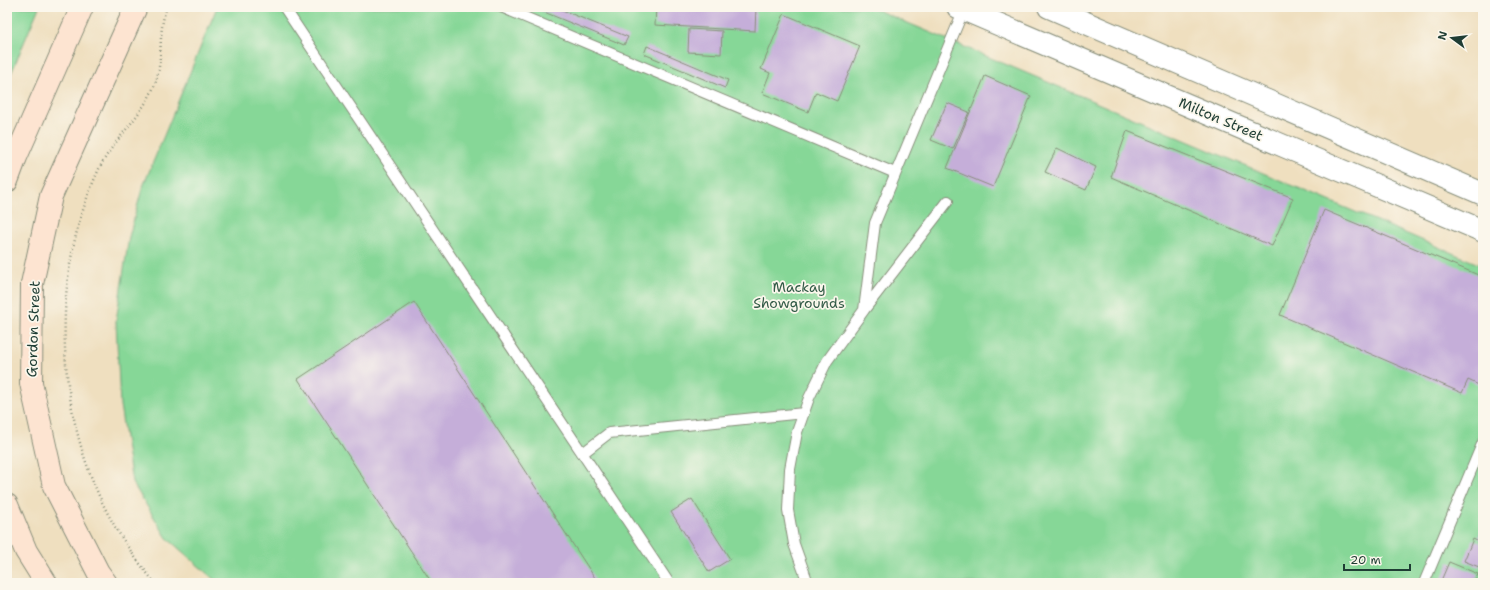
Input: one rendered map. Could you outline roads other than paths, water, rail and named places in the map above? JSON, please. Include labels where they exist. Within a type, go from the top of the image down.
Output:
[{"type":"main road","points":[[56,65],[75,7]]},
{"type":"main road","points":[[7,181],[16,156],[82,7]]},
{"type":"main road","name":"Gordon Street","points":[[106,583],[98,572],[54,486],[31,383],[32,284],[51,196],[136,7]]},
{"type":"main road","points":[[7,505],[26,551],[46,583]]},
{"type":"street","points":[[1048,7],[1483,194]]},
{"type":"street","name":"Milton Street","points":[[962,8],[1483,231]]},
{"type":"lane","points":[[284,7],[669,583]]},
{"type":"lane","points":[[501,7],[896,173]]},
{"type":"lane","points":[[864,310],[875,223],[962,8]]},
{"type":"lane","points":[[816,583],[806,579],[794,544],[788,510],[790,469],[797,432],[828,361],[864,310],[948,201]]},
{"type":"lane","points":[[583,453],[609,433],[804,413]]},
{"type":"lane","points":[[1424,583],[1483,442]]},
{"type":"park label","name":"Mackay Showgrounds","points":[[799,296]]}]
